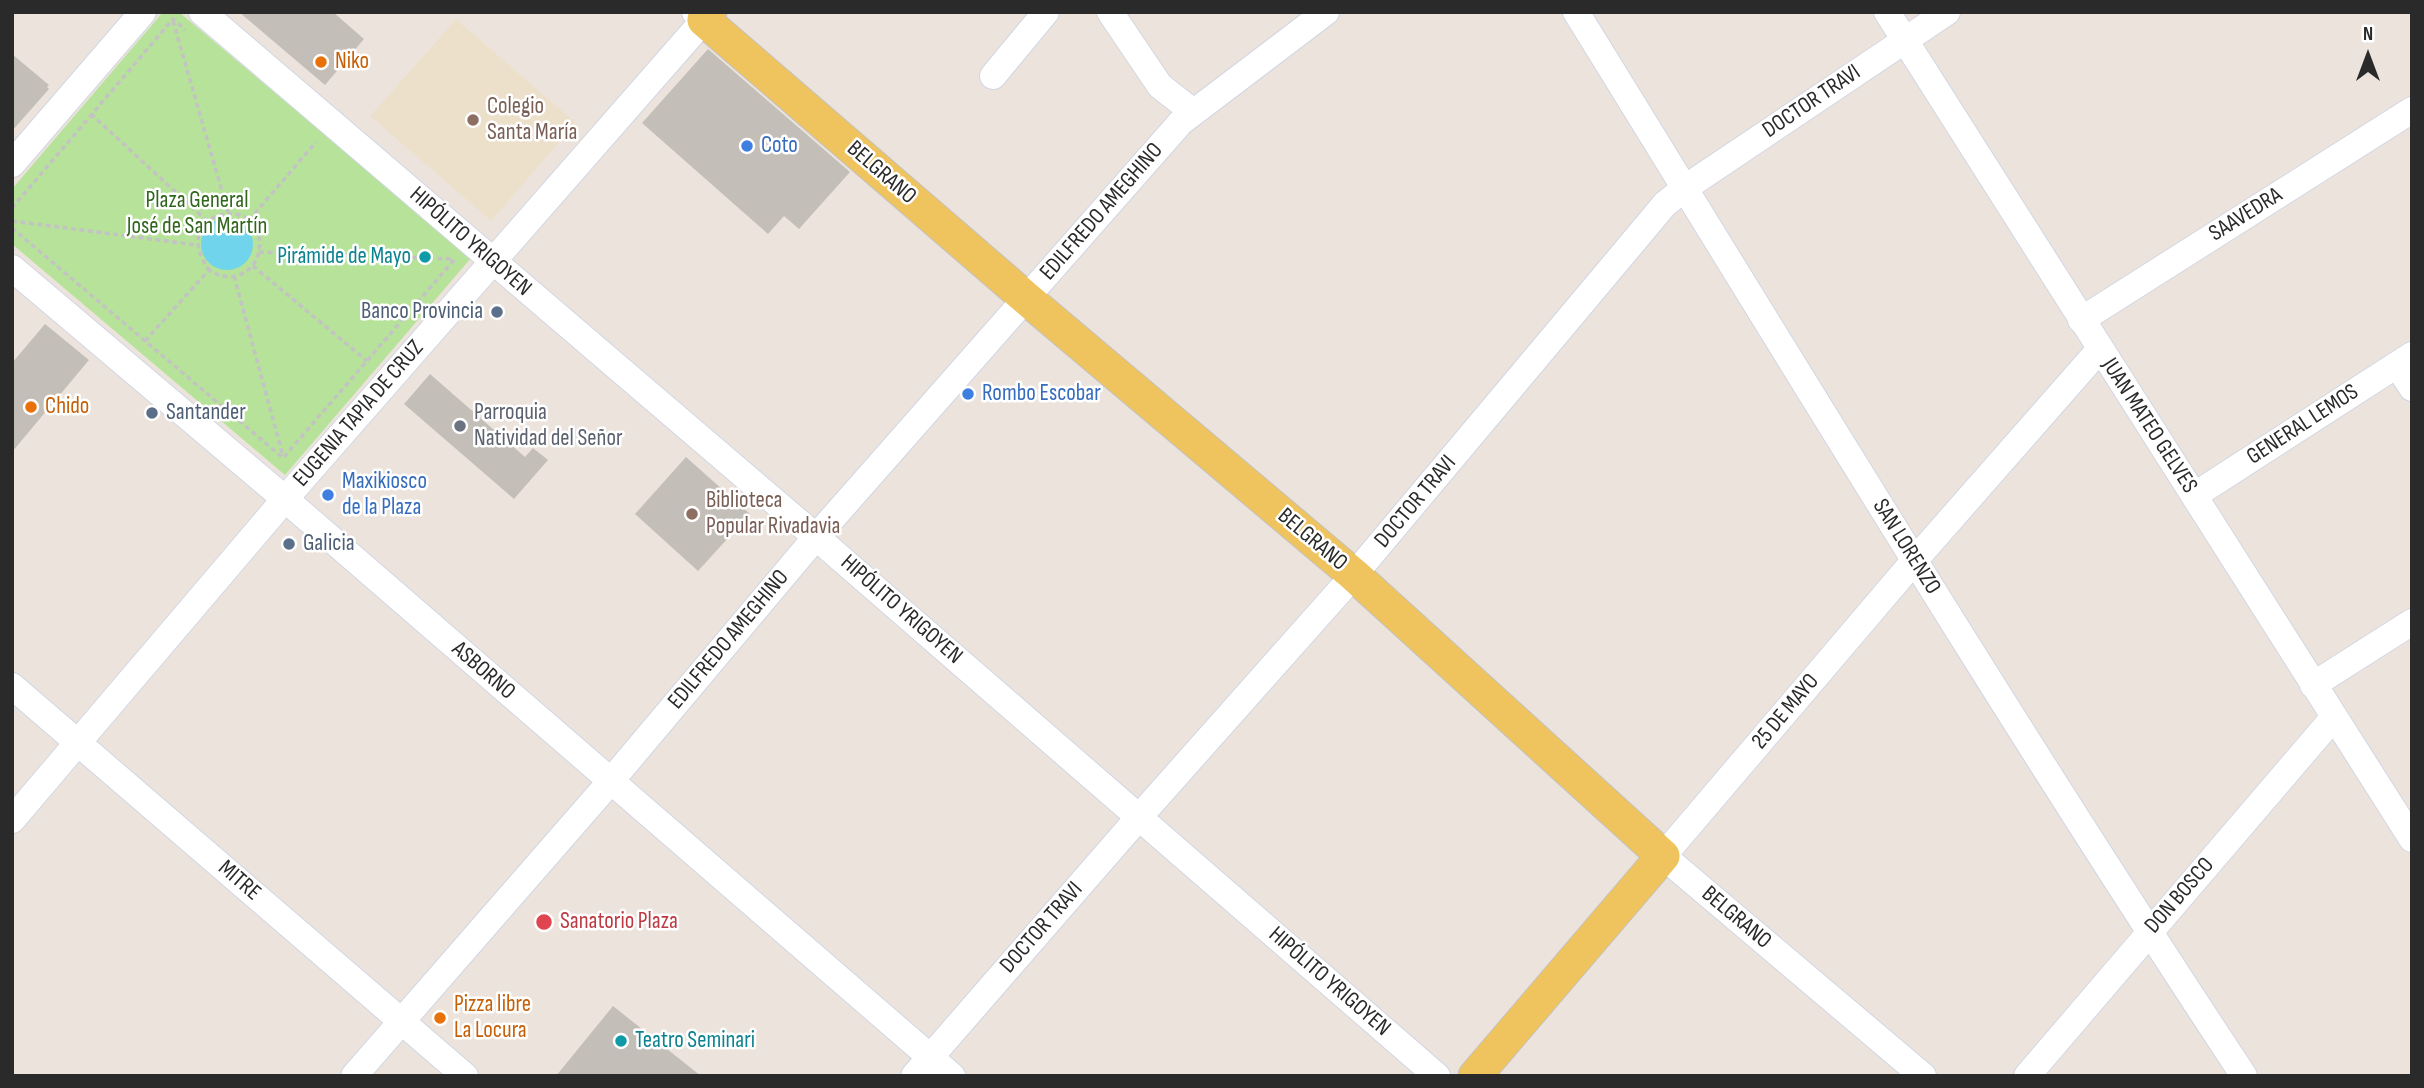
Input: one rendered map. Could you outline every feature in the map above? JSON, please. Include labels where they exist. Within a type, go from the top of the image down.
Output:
[{"type":"main road","name":"BELGRANO","points":[[703,15],[1027,299],[1354,575],[1663,856]]},
{"type":"main road","name":"25 DE MAYO","points":[[1475,1076],[1663,856]]},
{"type":"street","points":[[12,164],[143,12]]},
{"type":"street","name":"HIPÓLITO YRIGOYEN","points":[[202,12],[816,537],[1437,1076]]},
{"type":"street","points":[[993,76],[1046,12]]},
{"type":"street","points":[[1110,12],[1160,86],[1192,111]]},
{"type":"street","name":"EDILFREDO AMEGHINO","points":[[354,1076],[610,782],[816,537],[1181,122],[1192,111],[1326,12]]},
{"type":"street","name":"SAN LORENZO","points":[[1576,12],[1914,561],[2149,933],[2244,1076]]},
{"type":"street","name":"JUAN MATEO GELVES","points":[[1887,12],[2412,839]]},
{"type":"street","name":"DOCTOR TRAVI","points":[[922,1066],[1354,575],[1665,204],[1947,12]]},
{"type":"street","name":"EUGENIA TAPIA DE CRUZ","points":[[12,820],[703,15]]},
{"type":"street","name":"SAAVEDRA","points":[[2081,320],[2412,110]]},
{"type":"street","name":"ASBORNO","points":[[12,268],[285,499],[610,782],[922,1066],[952,1076]]},
{"type":"street","name":"25 DE MAYO","points":[[1663,856],[2099,349]]},
{"type":"street","points":[[2404,360],[2412,388]]},
{"type":"street","name":"GENERAL LEMOS","points":[[2195,495],[2404,360]]},
{"type":"street","points":[[2313,685],[2412,622]]},
{"type":"street","name":"MITRE","points":[[12,687],[465,1076]]},
{"type":"street","name":"DON BOSCO","points":[[2027,1076],[2334,717]]},
{"type":"street","name":"BELGRANO","points":[[1663,856],[1923,1076]]},
{"type":"path","points":[[173,19],[193,37]]},
{"type":"path","points":[[12,208],[173,19]]},
{"type":"path","points":[[173,19],[228,212]]},
{"type":"path","points":[[91,114],[207,221]]},
{"type":"path","points":[[249,220],[316,142]]},
{"type":"path","points":[[228,212],[240,214],[249,220],[260,241],[253,266],[234,276],[223,276],[209,270],[200,257],[197,245],[200,231],[207,221],[228,212]]},
{"type":"path","points":[[12,221],[197,245]]},
{"type":"path","points":[[12,228],[284,458]]},
{"type":"path","points":[[444,250],[454,260]]},
{"type":"path","points":[[259,252],[454,260]]},
{"type":"path","points":[[284,458],[454,260]]},
{"type":"path","points":[[253,266],[367,361]]},
{"type":"path","points":[[145,341],[209,270]]},
{"type":"path","points":[[234,276],[284,458]]},
{"type":"shaded area","name":"Colegio Santa María","points":[[456,19],[576,123],[491,221],[370,116]]},
{"type":"green space","name":"Plaza General José de San Martín","points":[[163,12],[179,12],[471,258],[285,475],[12,244],[12,189]]},
{"type":"water","points":[[227,218],[237,220],[245,226],[251,234],[251,254],[245,262],[237,268],[227,270],[217,268],[209,262],[203,254],[201,244],[203,234],[209,226],[217,220]]},
{"type":"building","name":"Niko","points":[[239,12],[333,12],[364,39],[325,85]]},
{"type":"building","name":"Coto","points":[[708,49],[850,172],[799,229],[784,216],[768,234],[642,123]]},
{"type":"building","points":[[12,54],[49,85],[49,89],[12,131]]},
{"type":"building","name":"Chido","points":[[45,324],[89,360],[12,452],[12,363]]},
{"type":"building","name":"Parroquia Natividad del Señor","points":[[430,374],[525,457],[533,448],[548,460],[514,499],[404,404]]},
{"type":"building","name":"Biblioteca Popular Rivadavia","points":[[686,457],[750,514],[698,571],[635,514]]},
{"type":"building","name":"Teatro Seminari","points":[[613,1006],[701,1076],[556,1076]]},
{"type":"place","name":"Niko","points":[[321,62]]},
{"type":"place","name":"Colegio Santa María","points":[[473,120]]},
{"type":"place","name":"Coto","points":[[747,146]]},
{"type":"place","name":"Pirámide de Mayo","points":[[425,257]]},
{"type":"place","name":"Banco Provincia","points":[[497,312]]},
{"type":"place","name":"Rombo Escobar","points":[[968,394]]},
{"type":"place","name":"Chido","points":[[31,407]]},
{"type":"place","name":"Santander","points":[[152,413]]},
{"type":"place","name":"Parroquia Natividad del Señor","points":[[460,426]]},
{"type":"place","name":"Maxikiosco de la Plaza","points":[[328,495]]},
{"type":"place","name":"Biblioteca Popular Rivadavia","points":[[692,514]]},
{"type":"place","name":"Galicia","points":[[289,544]]},
{"type":"place","name":"Sanatorio Plaza","points":[[544,922]]},
{"type":"place","name":"Pizza libre La Locura","points":[[440,1018]]},
{"type":"place","name":"Teatro Seminari","points":[[621,1041]]}]
